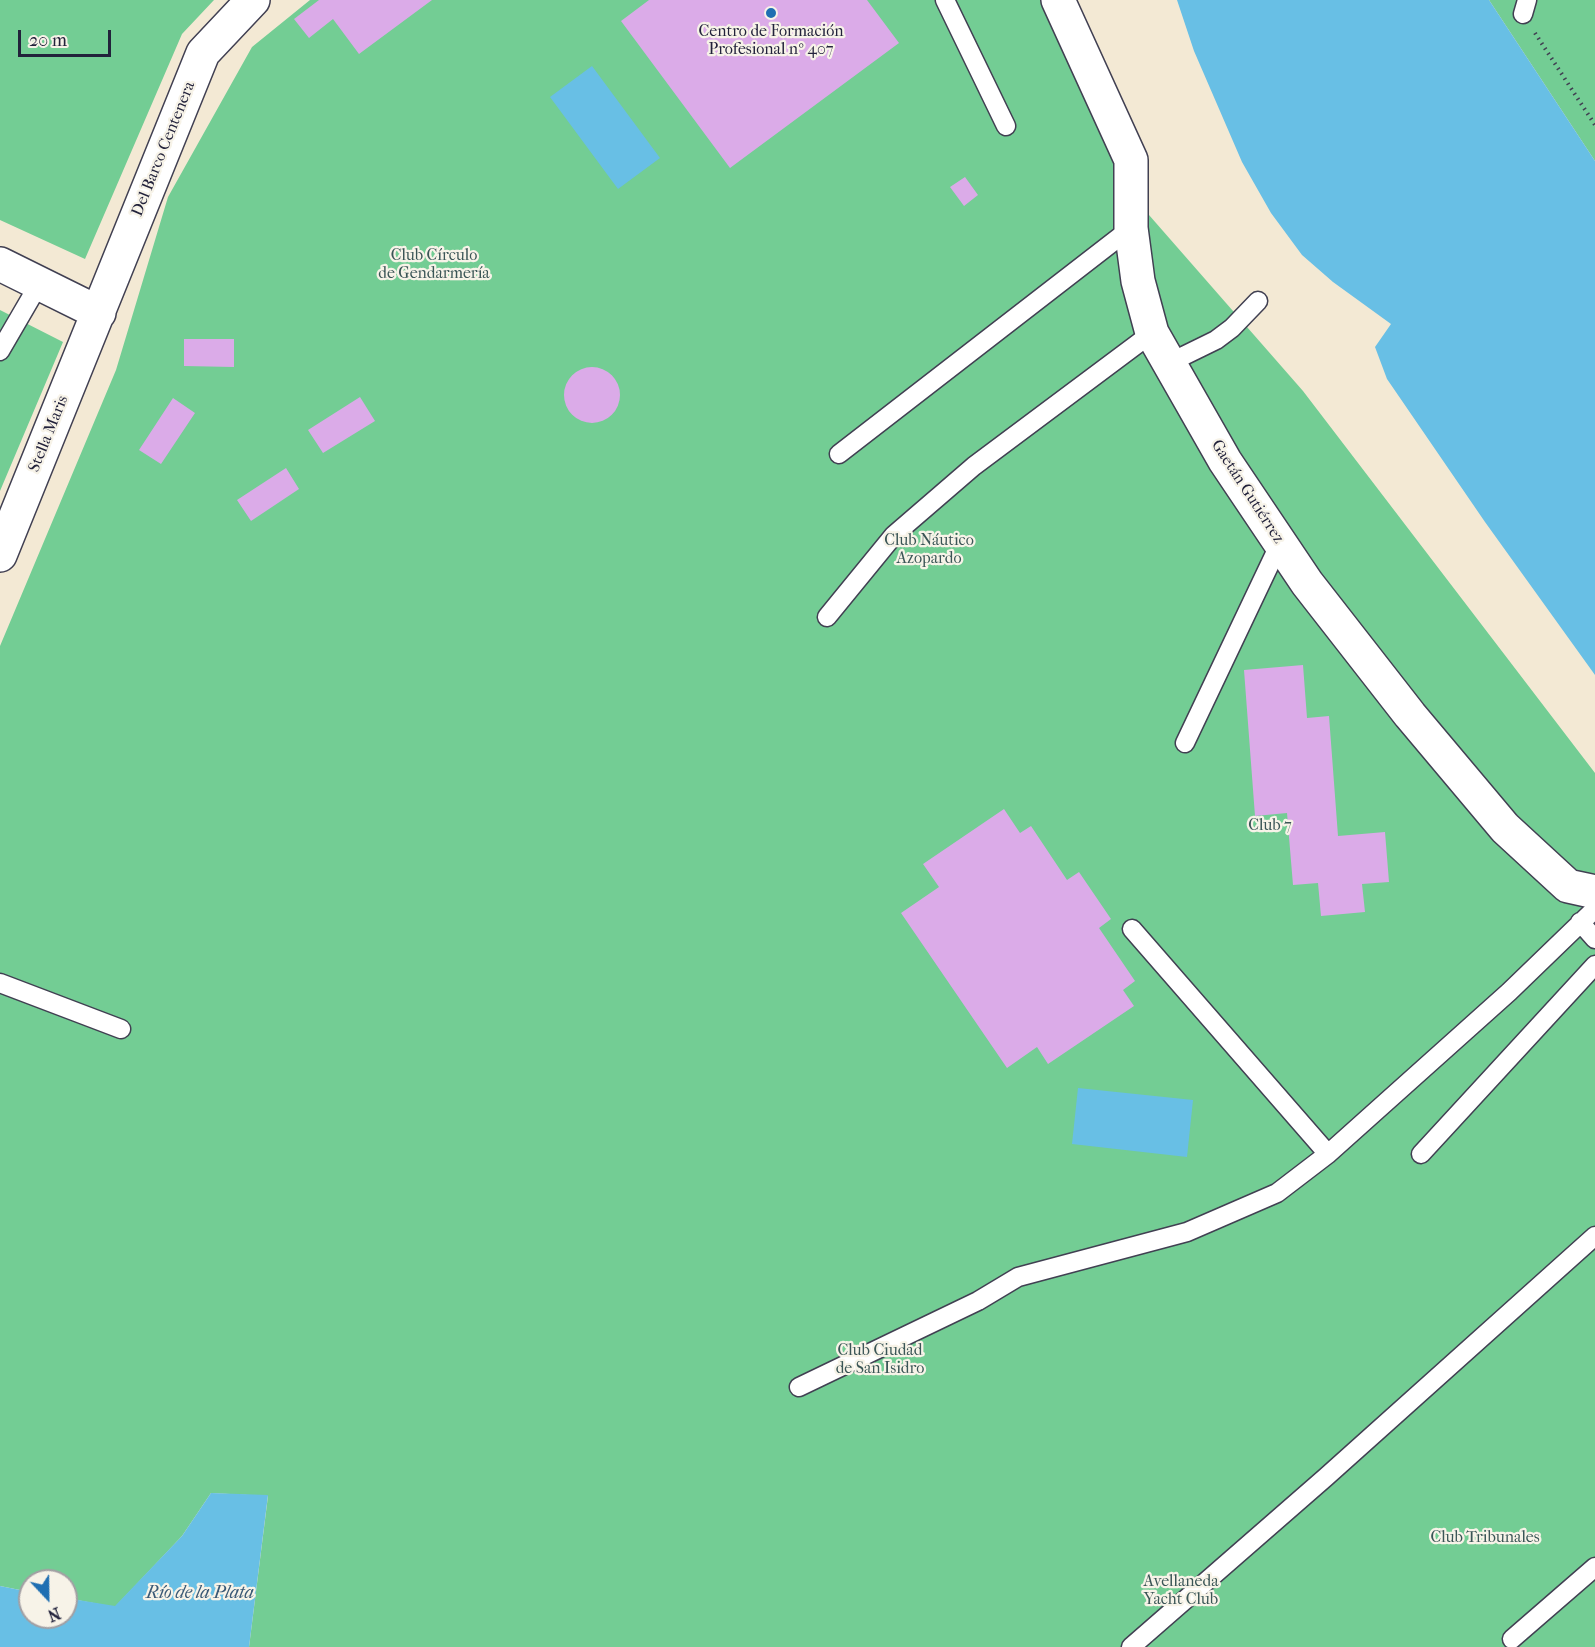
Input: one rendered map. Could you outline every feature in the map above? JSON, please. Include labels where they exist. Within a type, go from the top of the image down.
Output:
[{"type":"street","name":"Del Barco Centenera","points":[[99,313],[203,53],[253,0]]},
{"type":"street","name":"Gaetán Gutiérrez","points":[[1058,0],[1131,160],[1131,228],[1138,281],[1152,333],[1225,461],[1280,543],[1362,654],[1505,828],[1568,886],[1595,892]]},
{"type":"street","points":[[0,264],[99,313]]},
{"type":"street","name":"Stella Maris","points":[[0,555],[99,313]]},
{"type":"lane","points":[[945,0],[1006,126]]},
{"type":"lane","points":[[839,454],[1131,228]]},
{"type":"lane","points":[[0,351],[39,284]]},
{"type":"lane","points":[[1169,363],[1216,340],[1232,328],[1258,301]]},
{"type":"lane","points":[[827,617],[894,535],[974,466],[1152,333]]},
{"type":"lane","points":[[1185,743],[1280,543]]},
{"type":"lane","points":[[799,1387],[978,1301],[1018,1277],[1186,1233],[1277,1193],[1328,1155],[1509,992],[1595,909]]},
{"type":"lane","points":[[1580,922],[1595,939]]},
{"type":"lane","points":[[1132,929],[1328,1155]]},
{"type":"lane","points":[[1421,1154],[1595,965]]},
{"type":"lane","points":[[0,983],[121,1029]]},
{"type":"lane","points":[[1131,1647],[1335,1469],[1595,1236]]},
{"type":"lane","points":[[1512,1639],[1595,1567]]},
{"type":"path","points":[[1525,7],[1595,125]]},
{"type":"green space","points":[[0,0],[214,0],[182,34],[85,259],[0,220]]},
{"type":"green space","points":[[310,0],[1040,0],[1135,199],[1303,391],[1595,773],[1595,1647],[249,1647],[268,1496],[211,1493],[182,1536],[115,1607],[78,1600],[78,1569],[18,1569],[18,1590],[0,1586],[0,646],[116,370],[168,197],[252,47]]},
{"type":"green space","points":[[1489,0],[1595,0],[1595,161]]},
{"type":"green space","points":[[0,310],[63,342],[0,491]]},
{"type":"water","points":[[1177,0],[1489,0],[1595,161],[1595,675],[1485,522],[1387,379],[1375,347],[1391,324],[1333,282],[1302,255],[1271,213],[1242,162],[1194,51]]},
{"type":"water","points":[[592,66],[660,158],[618,189],[550,97]]},
{"type":"water","points":[[1078,1088],[1193,1100],[1187,1157],[1072,1144]]},
{"type":"water","name":"Río de la Plata","points":[[211,1493],[268,1495],[249,1647],[0,1647],[0,1586],[18,1590],[18,1629],[78,1629],[78,1600],[115,1606],[182,1536]]},
{"type":"building","points":[[319,0],[432,0],[359,54],[333,19],[309,38],[294,19]]},
{"type":"building","points":[[649,0],[867,0],[899,43],[730,168],[621,21]]},
{"type":"building","points":[[965,177],[978,195],[964,206],[950,187]]},
{"type":"building","points":[[184,339],[234,339],[234,367],[184,366]]},
{"type":"building","points":[[586,367],[598,367],[608,371],[616,379],[620,395],[616,411],[608,419],[598,423],[586,423],[576,419],[568,411],[564,401],[564,389],[568,379],[576,371]]},
{"type":"building","points":[[360,397],[375,421],[323,453],[308,430]]},
{"type":"building","points":[[173,398],[195,413],[161,464],[139,450]]},
{"type":"building","points":[[286,468],[299,489],[251,521],[237,500]]},
{"type":"building","points":[[1303,665],[1307,718],[1329,716],[1338,836],[1385,832],[1389,882],[1362,884],[1365,912],[1321,916],[1318,883],[1293,885],[1287,813],[1255,816],[1244,670]]},
{"type":"building","points":[[1004,809],[1020,833],[1031,826],[1067,880],[1079,872],[1111,919],[1099,928],[1135,981],[1123,990],[1134,1006],[1048,1064],[1037,1047],[1007,1068],[901,913],[939,887],[923,864]]},
{"type":"place","name":"Centro de Formación Profesional nº 407","points":[[771,13]]},
{"type":"park label","name":"Club Círculo de Gendarmería","points":[[434,265]]},
{"type":"park label","name":"Club Náutico Azopardo","points":[[929,550]]},
{"type":"park label","name":"Club 7","points":[[1270,826]]},
{"type":"park label","name":"Club Ciudad de San Isidro","points":[[880,1360]]},
{"type":"park label","name":"Club Tribunales","points":[[1485,1538]]},
{"type":"park label","name":"Avellaneda Yacht Club","points":[[1181,1591]]}]
